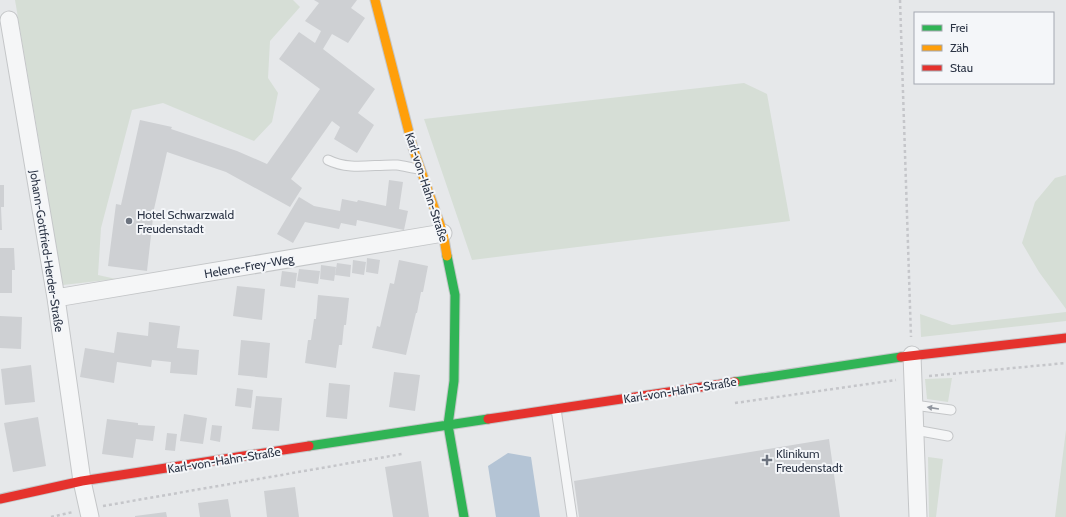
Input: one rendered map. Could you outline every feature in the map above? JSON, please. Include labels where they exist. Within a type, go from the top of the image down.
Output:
[{"type":"street","name":"Karl-von-Hahn-Straße","points":[[375,0],[412,148],[443,233],[455,295],[454,381],[448,425]]},
{"type":"street","name":"Johann-Gottfried-Herder-Straße","points":[[9,20],[56,298],[82,482],[90,517]]},
{"type":"street","name":"Helene-Frey-Weg","points":[[56,298],[443,233]]},
{"type":"street","name":"Karl-von-Hahn-Straße","points":[[0,499],[82,482],[448,425],[912,355],[1066,338]]},
{"type":"street","points":[[912,355],[918,517]]},
{"type":"street","points":[[448,425],[464,517]]},
{"type":"lane","points":[[328,160],[336,164],[352,167],[398,165],[420,169]]},
{"type":"lane","points":[[914,405],[951,410]]},
{"type":"lane","points":[[556,409],[572,517]]},
{"type":"lane","points":[[915,430],[948,436]]},
{"type":"path","points":[[900,0],[912,355]]},
{"type":"shaded area","points":[[15,0],[293,0],[300,7],[270,41],[268,78],[278,93],[272,122],[254,141],[163,103],[132,110],[101,228],[98,275],[116,279],[63,285],[47,207],[48,194]]},
{"type":"shaded area","points":[[744,83],[767,94],[790,221],[472,260],[424,119]]},
{"type":"shaded area","points":[[1066,175],[1066,309],[1039,272],[1022,243],[1035,202],[1055,178]]},
{"type":"shaded area","points":[[1066,312],[1066,321],[921,337],[920,314],[952,325]]},
{"type":"shaded area","points":[[952,378],[948,402],[927,399],[925,379]]},
{"type":"shaded area","points":[[1066,430],[1066,517],[1055,517]]},
{"type":"shaded area","points":[[928,457],[943,459],[936,517],[929,517]]},
{"type":"water","points":[[508,453],[531,457],[540,517],[496,517],[488,466]]},
{"type":"building","points":[[314,0],[357,0],[351,8],[365,18],[348,43],[332,34],[323,49],[375,89],[358,113],[374,125],[357,153],[334,139],[340,127],[332,121],[291,179],[302,188],[290,207],[226,172],[167,152],[154,209],[147,271],[108,266],[116,204],[121,205],[140,120],[172,127],[171,129],[237,151],[267,164],[320,89],[279,59],[299,32],[315,43],[321,31],[305,21],[319,3]]},
{"type":"building","points":[[389,180],[403,182],[399,209],[408,211],[404,230],[357,220],[356,226],[341,223],[339,229],[305,222],[293,243],[277,234],[299,197],[314,206],[340,211],[342,199],[357,202],[358,200],[386,206]]},
{"type":"building","points":[[0,185],[4,185],[4,207],[1,207],[2,230],[0,230]]},
{"type":"building","points":[[0,248],[14,248],[15,270],[12,270],[12,293],[0,293]]},
{"type":"building","points":[[367,258],[380,260],[378,274],[366,272]]},
{"type":"building","points":[[353,260],[366,262],[364,275],[352,273]]},
{"type":"building","points":[[399,260],[428,266],[423,292],[421,292],[406,355],[372,348],[377,326],[380,327],[390,283],[394,284]]},
{"type":"building","points":[[337,263],[351,265],[350,277],[335,275]]},
{"type":"building","points":[[321,265],[336,267],[334,281],[320,279]]},
{"type":"building","points":[[299,269],[320,271],[318,284],[297,281]]},
{"type":"building","points":[[282,271],[297,273],[295,288],[280,286]]},
{"type":"building","points":[[237,286],[265,289],[262,320],[233,316]]},
{"type":"building","points":[[318,295],[349,298],[346,325],[344,325],[342,345],[339,345],[336,368],[305,363],[308,340],[311,340],[314,319],[316,319]]},
{"type":"building","points":[[0,316],[22,317],[21,349],[0,348]]},
{"type":"building","points":[[149,322],[180,326],[177,348],[199,350],[197,375],[170,373],[171,362],[152,360],[151,367],[117,362],[114,383],[80,377],[85,348],[114,353],[117,332],[148,336]]},
{"type":"building","points":[[241,340],[270,343],[267,378],[238,375]]},
{"type":"building","points":[[31,365],[35,402],[5,405],[1,369]]},
{"type":"building","points":[[394,372],[420,375],[415,411],[389,407]]},
{"type":"building","points":[[329,383],[350,385],[347,419],[326,417]]},
{"type":"building","points":[[237,388],[253,390],[251,408],[235,406]]},
{"type":"building","points":[[256,396],[282,398],[279,431],[252,429]]},
{"type":"building","points":[[184,414],[207,418],[203,444],[180,441]]},
{"type":"building","points":[[38,417],[46,466],[13,472],[4,423]]},
{"type":"building","points":[[107,419],[138,423],[138,425],[155,426],[153,441],[136,439],[133,458],[102,454]]},
{"type":"building","points":[[212,425],[222,426],[220,442],[210,440]]},
{"type":"building","points":[[167,433],[177,434],[175,451],[165,450]]},
{"type":"building","name":"Klinikum Freudenstadt","points":[[829,439],[840,517],[579,517],[574,481]]},
{"type":"building","points":[[421,461],[429,517],[393,517],[385,467]]},
{"type":"building","points":[[295,487],[299,517],[267,517],[264,491]]},
{"type":"building","points":[[228,499],[231,517],[200,517],[198,503]]},
{"type":"building","points":[[166,512],[167,517],[135,517],[135,516]]},
{"type":"traffic: fast","points":[[447,256],[455,295],[454,381],[448,425],[464,517]]},
{"type":"traffic: fast","points":[[735,382],[901,357]]},
{"type":"traffic: fast","points":[[309,446],[488,419]]},
{"type":"traffic: slow","points":[[375,0],[413,148],[443,233],[447,256]]},
{"type":"traffic: jam","points":[[901,357],[1066,338]]},
{"type":"traffic: jam","points":[[488,419],[735,382]]},
{"type":"traffic: jam","points":[[0,499],[82,481],[309,446]]},
{"type":"place","name":"Hotel Schwarzwald Freudenstadt","points":[[129,221]]},
{"type":"place","name":"Klinikum Freudenstadt","points":[[767,460]]}]
